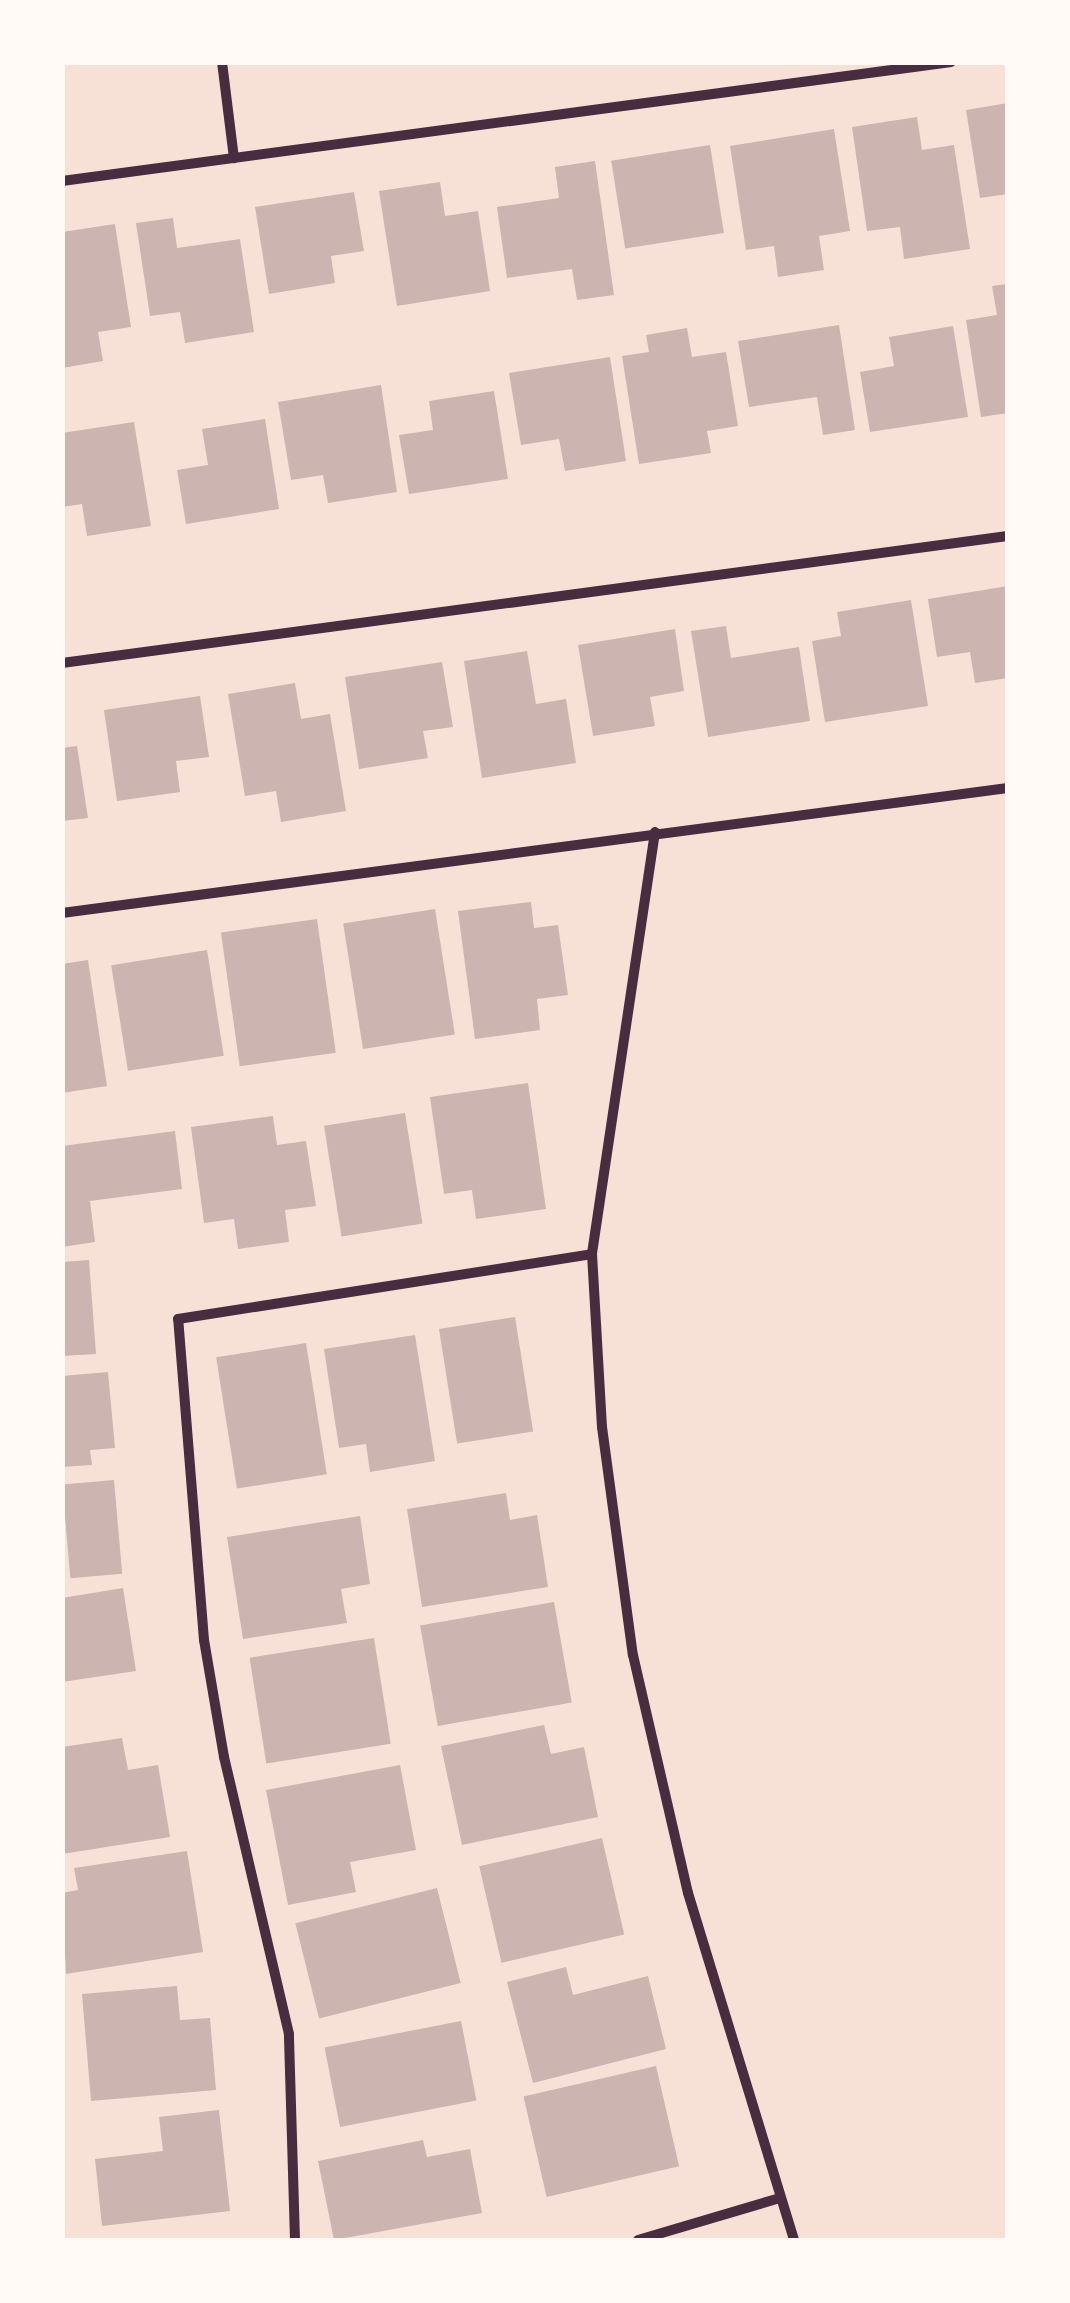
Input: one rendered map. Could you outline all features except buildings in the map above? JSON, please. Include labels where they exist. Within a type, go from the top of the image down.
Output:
[{"type":"street","points":[[222,62],[234,158]]},
{"type":"street","points":[[62,181],[951,62]]},
{"type":"street","points":[[62,664],[1008,536]]},
{"type":"street","points":[[62,913],[1008,788]]},
{"type":"street","points":[[654,832],[592,1254],[602,1427],[632,1655],[688,1893],[794,2240]]},
{"type":"street","points":[[295,2240],[289,2034],[224,1757],[204,1640],[178,1320],[592,1254]]},
{"type":"street","points":[[638,2240],[780,2198]]}]
